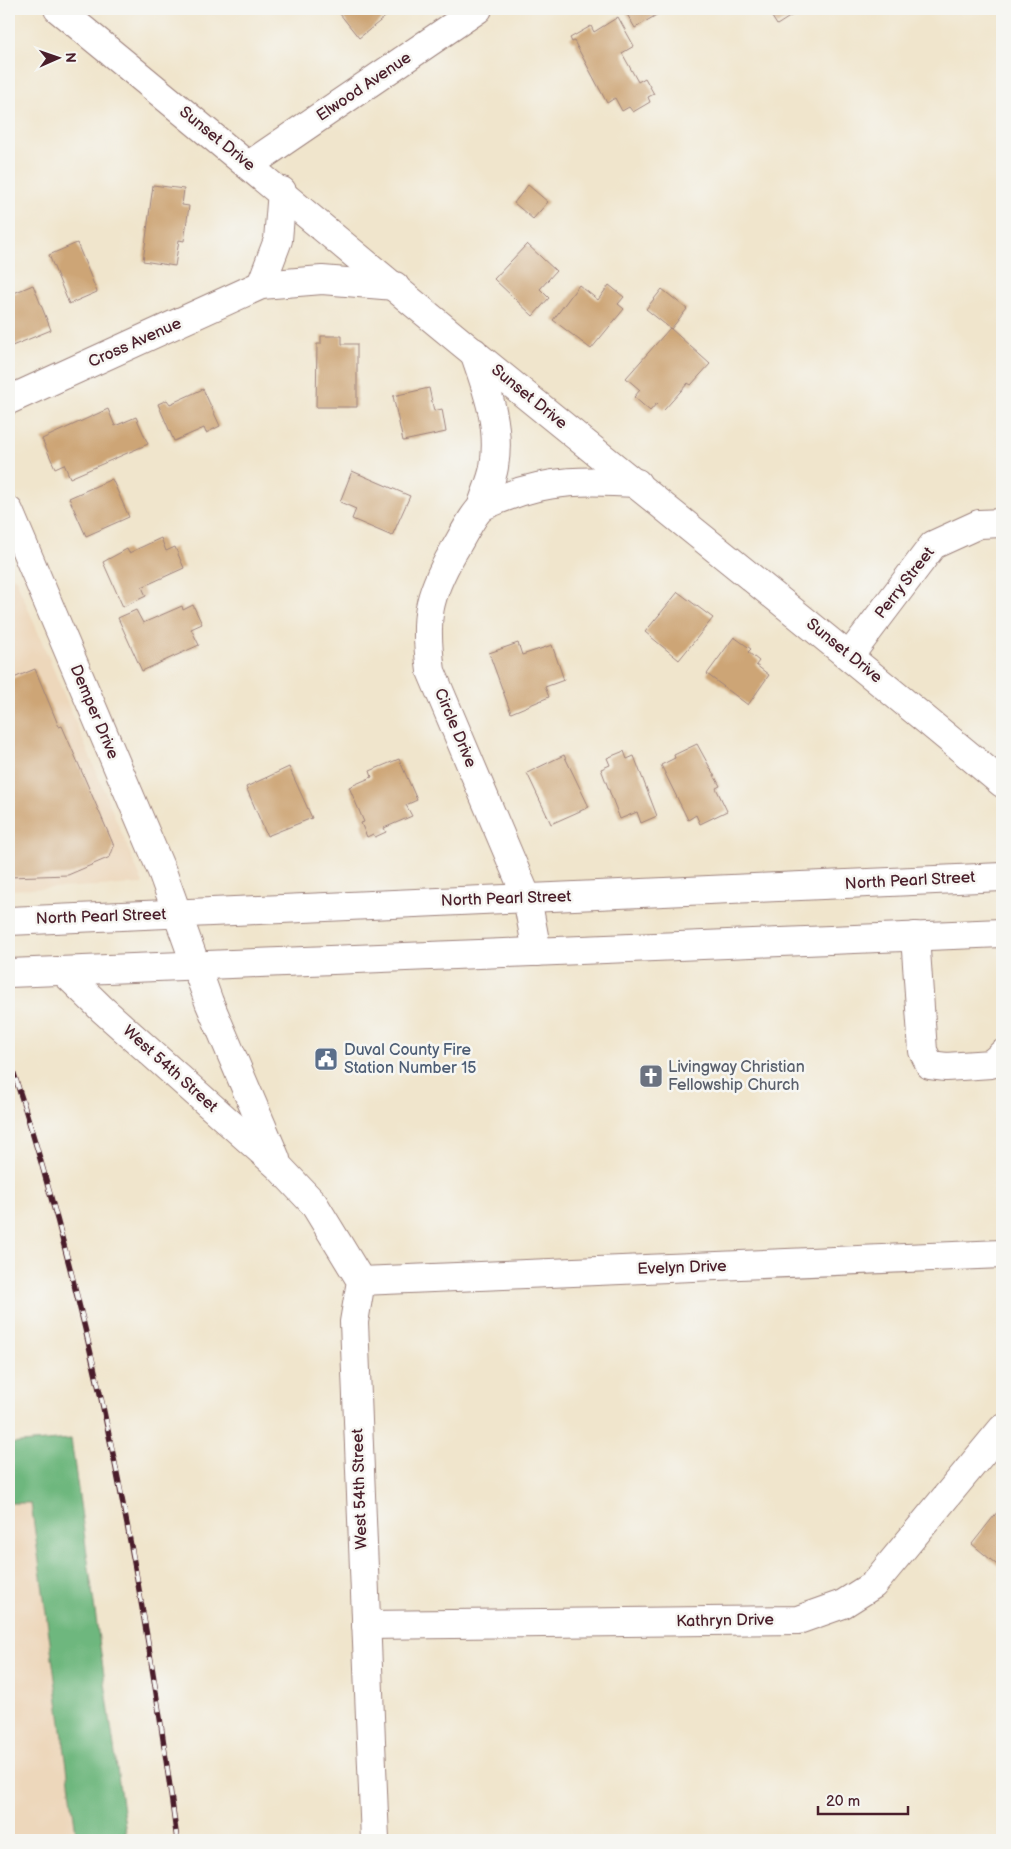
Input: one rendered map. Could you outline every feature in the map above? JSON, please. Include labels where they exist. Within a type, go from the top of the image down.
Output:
[{"type":"street","name":"Sunset Drive","points":[[58,9],[282,191],[474,352],[850,655],[1002,783]]},
{"type":"street","name":"Elwood Avenue","points":[[250,165],[478,9]]},
{"type":"street","points":[[261,285],[278,240],[282,191]]},
{"type":"street","name":"Cross Avenue","points":[[9,400],[261,285],[322,280],[395,286]]},
{"type":"street","name":"Circle Drive","points":[[474,352],[492,404],[496,436],[494,467],[481,508],[438,578],[429,606],[426,637],[431,671],[527,898],[537,952]]},
{"type":"street","points":[[481,508],[515,493],[550,483],[586,480],[637,483]]},
{"type":"street","name":"Demper Drive","points":[[9,511],[159,865],[177,914]]},
{"type":"street","name":"Perry Street","points":[[850,655],[932,545],[979,524],[1002,523]]},
{"type":"street","name":"North Pearl Street","points":[[9,921],[1002,877]]},
{"type":"street","name":"West 54th Street","points":[[177,914],[195,966],[278,1166]]},
{"type":"street","points":[[9,973],[915,936],[1002,933],[1002,938]]},
{"type":"street","points":[[915,936],[923,1051],[930,1064],[946,1066],[990,1064],[1002,1054]]},
{"type":"street","name":"West 54th Street","points":[[63,971],[102,1009],[278,1166],[314,1204],[361,1281],[354,1322],[375,1840]]},
{"type":"street","name":"Evelyn Drive","points":[[361,1281],[1002,1254]]},
{"type":"street","name":"Kathryn Drive","points":[[366,1625],[798,1620],[843,1604],[873,1585],[1002,1429]]},
{"type":"shaded area","points":[[15,577],[143,884],[9,890],[9,580]]},
{"type":"shaded area","points":[[31,1502],[77,1840],[9,1840],[9,1503]]},
{"type":"green space","points":[[71,1439],[127,1840],[77,1840],[31,1503],[9,1503],[9,1444]]},
{"type":"building","points":[[336,9],[393,9],[394,10],[359,38]]},
{"type":"building","points":[[624,9],[655,9],[658,14],[635,28]]},
{"type":"building","points":[[767,9],[802,9],[777,25]]},
{"type":"building","points":[[618,17],[634,46],[622,53],[638,82],[645,78],[654,94],[648,97],[650,102],[633,112],[629,107],[622,111],[615,98],[607,103],[574,41],[572,42],[570,38],[591,26],[594,32]]},
{"type":"building","points":[[153,185],[184,189],[182,205],[189,206],[184,241],[179,240],[175,266],[143,261]]},
{"type":"building","points":[[528,185],[548,202],[533,219],[514,203]]},
{"type":"building","points":[[77,243],[97,292],[69,304],[49,255]]},
{"type":"building","points":[[527,244],[556,271],[540,289],[549,298],[533,316],[494,279]]},
{"type":"building","points":[[33,285],[51,330],[12,346],[9,338],[9,295]]},
{"type":"building","points":[[579,285],[598,300],[609,285],[624,297],[618,304],[624,309],[591,349],[553,320]]},
{"type":"building","points":[[662,289],[687,309],[671,329],[646,309]]},
{"type":"building","points":[[670,328],[710,364],[691,385],[688,383],[664,410],[657,403],[650,411],[634,397],[640,390],[626,378]]},
{"type":"building","points":[[321,336],[342,336],[342,344],[357,344],[357,407],[316,407],[317,344],[321,344]]},
{"type":"building","points":[[429,388],[434,411],[442,409],[446,432],[403,441],[393,396]]},
{"type":"building","points":[[203,389],[220,426],[206,433],[204,428],[174,441],[158,404],[167,400],[170,404]]},
{"type":"building","points":[[108,409],[115,426],[136,417],[148,444],[70,478],[64,464],[55,468],[42,439]]},
{"type":"building","points":[[352,471],[410,496],[392,536],[352,519],[356,509],[340,502]]},
{"type":"building","points":[[112,479],[129,517],[86,536],[69,498]]},
{"type":"building","points":[[161,538],[166,551],[175,547],[184,568],[142,587],[146,596],[123,607],[103,562],[127,549],[129,553]]},
{"type":"building","points":[[678,592],[713,618],[679,660],[645,632]]},
{"type":"building","points":[[193,605],[202,624],[191,629],[199,645],[142,671],[118,618],[136,610],[143,623],[182,606],[183,610]]},
{"type":"building","points":[[734,637],[751,649],[748,652],[759,661],[756,665],[769,675],[748,705],[707,674]]},
{"type":"building","points":[[518,643],[522,655],[552,645],[564,680],[545,687],[549,697],[511,713],[489,653]]},
{"type":"building","points":[[35,669],[59,727],[62,726],[114,846],[110,857],[68,875],[9,877],[9,680]]},
{"type":"building","points":[[697,744],[720,786],[716,788],[727,811],[700,824],[696,815],[688,820],[661,765],[675,758],[674,755]]},
{"type":"building","points":[[624,751],[627,759],[634,756],[657,816],[641,823],[637,812],[620,819],[601,769],[610,765],[607,758]]},
{"type":"building","points":[[564,755],[589,807],[551,824],[527,773]]},
{"type":"building","points":[[399,759],[417,800],[406,805],[412,816],[384,828],[386,832],[375,837],[373,834],[367,837],[361,823],[364,822],[349,787],[372,777],[370,771]]},
{"type":"building","points":[[289,767],[312,818],[267,836],[246,787]]},
{"type":"building","points":[[998,1511],[1002,1514],[1002,1569],[972,1544]]},
{"type":"railway","points":[[9,1058],[39,1154],[90,1347],[131,1543],[148,1642],[177,1840]]},
{"type":"place","name":"Duval County Fire Station Number 15","points":[[326,1059]]},
{"type":"place","name":"Livingway Christian Fellowship Church","points":[[651,1076]]}]
